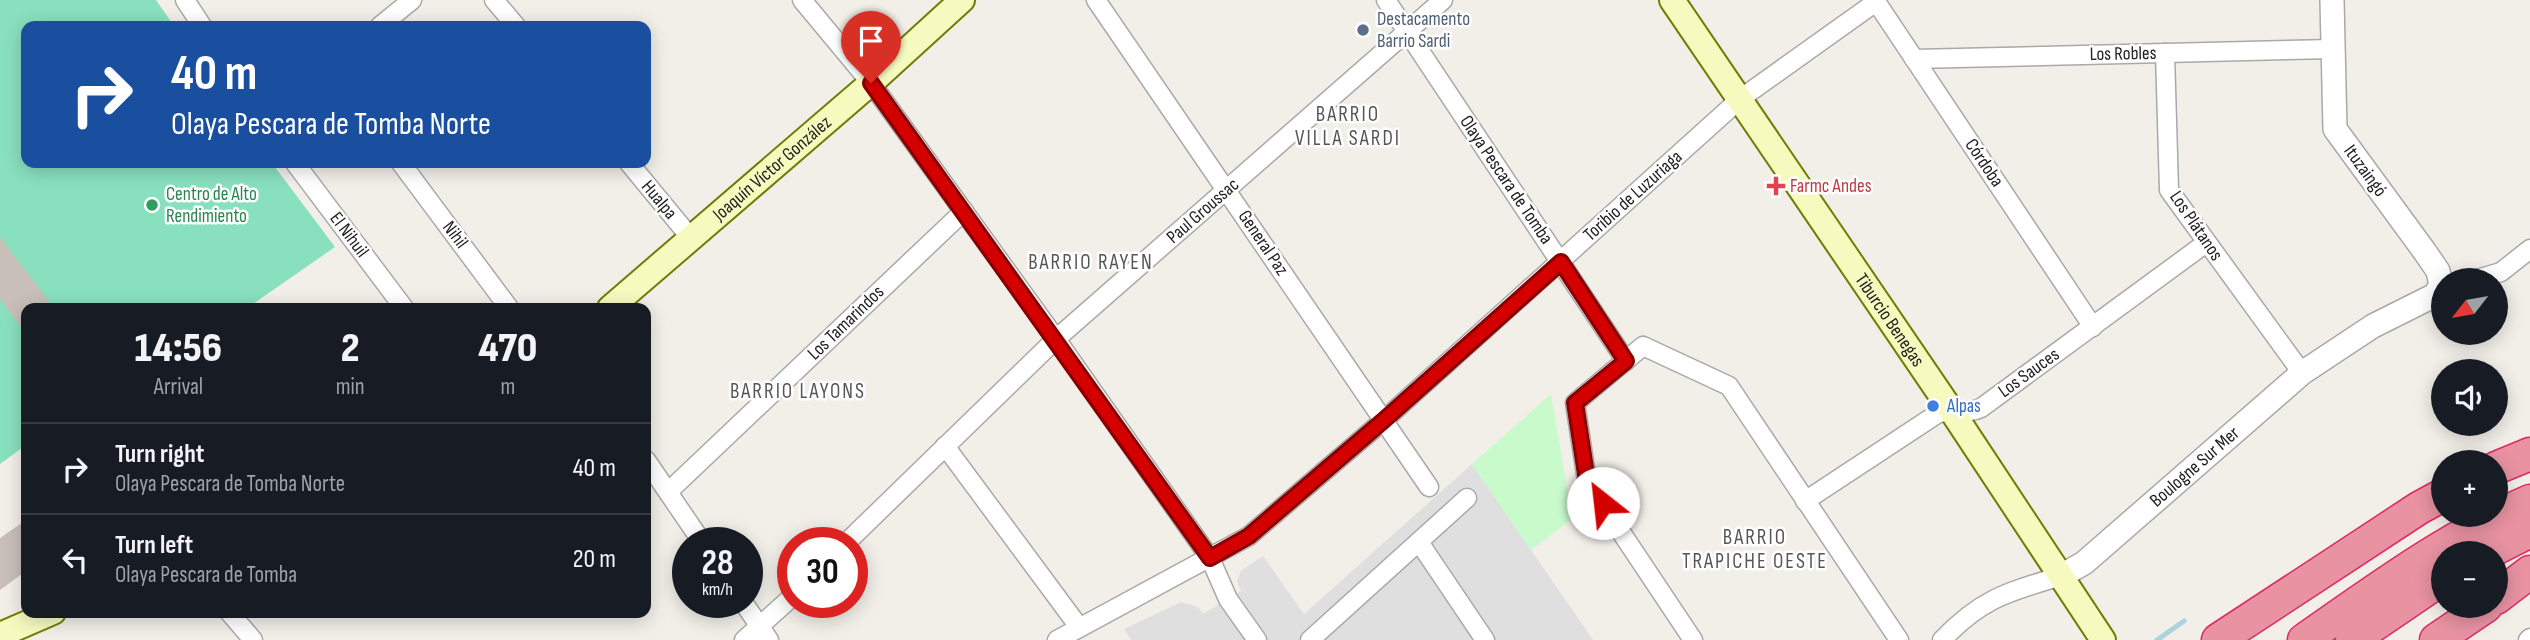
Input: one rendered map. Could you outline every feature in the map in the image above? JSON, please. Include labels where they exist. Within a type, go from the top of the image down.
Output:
[{"type":"highway","points":[[2508,463],[2530,454]]},
{"type":"highway","points":[[2304,640],[2391,579],[2457,539],[2530,501]]},
{"type":"highway","points":[[2218,640],[2431,502]]},
{"type":"highway","points":[[2508,542],[2530,531]]},
{"type":"highway","points":[[2508,589],[2530,572]]},
{"type":"highway","points":[[2352,640],[2431,586]]},
{"type":"highway","points":[[2436,640],[2468,618]]},
{"type":"main road","name":"Joaquín Víctor González","points":[[616,303],[871,83],[962,0]]},
{"type":"main road","name":"Tiburcio Benegas","points":[[1672,0],[1951,410],[2103,640]]},
{"type":"main road","points":[[0,635],[39,618]]},
{"type":"street","points":[[185,0],[199,21]]},
{"type":"street","points":[[386,21],[412,0]]},
{"type":"street","points":[[494,0],[512,21]]},
{"type":"street","points":[[802,0],[871,83],[1056,339],[1210,558],[1228,599],[1257,640]]},
{"type":"street","name":"General Paz","points":[[1096,0],[1429,487]]},
{"type":"street","name":"Olaya Pescara de Tomba","points":[[1386,0],[1626,361]]},
{"type":"street","name":"Paul Groussac","points":[[862,527],[1056,339],[1443,0]]},
{"type":"street","name":"Ituzaingó","points":[[2332,0],[2335,130],[2436,268]]},
{"type":"street","name":"Toribio de Luzuriaga","points":[[1056,640],[1249,536],[1384,420],[1740,99],[1875,1]]},
{"type":"street","name":"Córdoba","points":[[1875,1],[2092,327]]},
{"type":"street","name":"Los Robles","points":[[1914,59],[2333,49]]},
{"type":"street","name":"Los Plátanos","points":[[2165,53],[2169,190],[2302,373]]},
{"type":"street","name":"El Nihuil","points":[[299,168],[400,303]]},
{"type":"street","name":"Nihil","points":[[405,168],[505,303]]},
{"type":"street","name":"Hualpa","points":[[633,168],[690,237]]},
{"type":"street","name":"Los Tamarindos","points":[[668,492],[964,211]]},
{"type":"street","name":"Los Sauces","points":[[1805,501],[1925,421],[1951,410],[1969,412],[1982,408],[2206,243]]},
{"type":"street","points":[[2506,268],[2530,249]]},
{"type":"street","name":"Boulogne Sur Mer","points":[[1942,640],[1991,599],[2061,576],[2084,562],[2302,373],[2373,326],[2431,297]]},
{"type":"street","points":[[1693,640],[1587,481],[1575,403],[1643,346],[1729,386],[1899,640]]},
{"type":"street","points":[[945,446],[1079,627]]},
{"type":"street","points":[[651,467],[692,527]]},
{"type":"street","points":[[1311,640],[1467,498]]},
{"type":"street","points":[[1419,542],[1485,640]]},
{"type":"street","points":[[234,618],[254,640]]},
{"type":"street","points":[[754,618],[765,634]]},
{"type":"street","points":[[744,640],[765,634],[777,618]]},
{"type":"shaded area","points":[[1472,464],[1593,640],[1131,640],[1124,629],[1181,602],[1198,607],[1203,614],[1241,591],[1237,582],[1241,571],[1263,556],[1304,614]]},
{"type":"green space","name":"Centro de Alto Rendimiento","points":[[0,0],[156,0],[171,21],[21,21],[21,168],[276,168],[335,247],[254,303],[21,303],[21,449],[0,464]]},
{"type":"green space","points":[[1551,394],[1568,494],[1580,513],[1531,550],[1472,464]]},
{"type":"building","points":[[0,237],[50,303],[21,303],[21,327],[0,299]]},
{"type":"building","points":[[21,523],[21,575],[0,590],[0,538]]},
{"type":"waterway","points":[[2157,640],[2184,621]]},
{"type":"place","name":"Destacamento Barrio Sardi","points":[[1363,30]]},
{"type":"place","name":"Farmc Andes","points":[[1776,186]]},
{"type":"place","name":"Centro de Alto Rendimiento","points":[[152,205]]},
{"type":"place","name":"Alpas","points":[[1933,406]]},
{"type":"district","name":"BARRIO VILLA SARDI","points":[[1348,126]]},
{"type":"district","name":"BARRIO RAYEN","points":[[1091,262]]},
{"type":"district","name":"BARRIO LAYONS","points":[[798,391]]},
{"type":"district","name":"BARRIO TRAPICHE OESTE","points":[[1755,549]]},
{"type":"route","points":[[871,83],[1210,558],[1249,536],[1561,262],[1626,361],[1575,403],[1587,481],[1603,503]]}]
